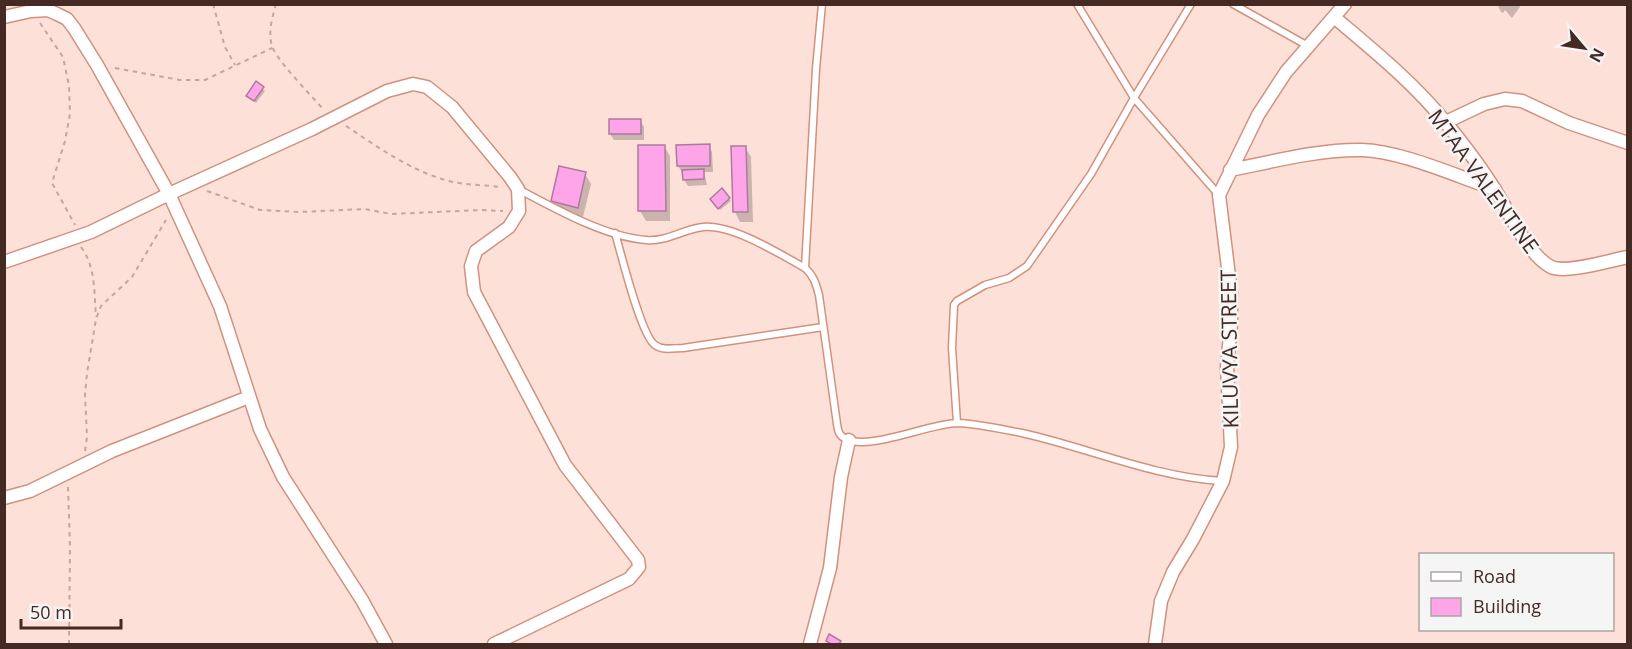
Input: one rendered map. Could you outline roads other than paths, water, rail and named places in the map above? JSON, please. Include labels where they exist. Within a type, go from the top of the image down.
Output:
[{"type":"street","points":[[1219,195],[1258,116],[1286,72],[1345,4]]},
{"type":"street","points":[[4,17],[29,8],[48,10],[67,19],[97,65],[172,199],[219,306],[260,429],[283,477],[362,600],[386,645]]},
{"type":"street","name":"MTAA VALENTINE","points":[[1334,16],[1396,69],[1446,122],[1495,189],[1523,236],[1540,259],[1553,268],[1564,269],[1628,257]]},
{"type":"street","points":[[4,262],[78,237],[172,199],[191,184],[387,91],[413,84],[426,87],[452,107],[518,189],[519,211],[508,227],[476,251],[471,266],[474,292],[565,465],[638,560],[639,567],[629,579],[494,645]]},
{"type":"street","points":[[1446,122],[1484,104],[1505,99],[1522,101],[1569,123],[1628,143]]},
{"type":"street","points":[[1230,170],[1307,155],[1362,150],[1394,154],[1495,189]]},
{"type":"street","name":"KILUVYA STREET","points":[[1155,645],[1161,601],[1173,572],[1198,531],[1223,481],[1231,447],[1227,367],[1231,292],[1219,195]]},
{"type":"street","points":[[4,498],[30,491],[112,451],[249,397]]},
{"type":"street","points":[[810,645],[830,568],[841,477],[849,440]]},
{"type":"lane","points":[[805,268],[816,69],[822,4]]},
{"type":"lane","points":[[1077,4],[1134,98],[1219,195]]},
{"type":"lane","points":[[957,423],[952,348],[954,305],[985,285],[1009,278],[1026,266],[1091,174],[1191,4]]},
{"type":"lane","points":[[1233,4],[1308,46]]},
{"type":"lane","points":[[518,189],[572,217],[615,233],[648,241],[704,226],[719,228],[753,240],[805,268],[815,281],[839,434],[849,440],[860,442],[890,438],[957,423],[1003,429],[1047,439],[1194,479],[1223,481]]},
{"type":"lane","points":[[615,233],[648,338],[656,346],[666,349],[683,348],[824,327]]}]
